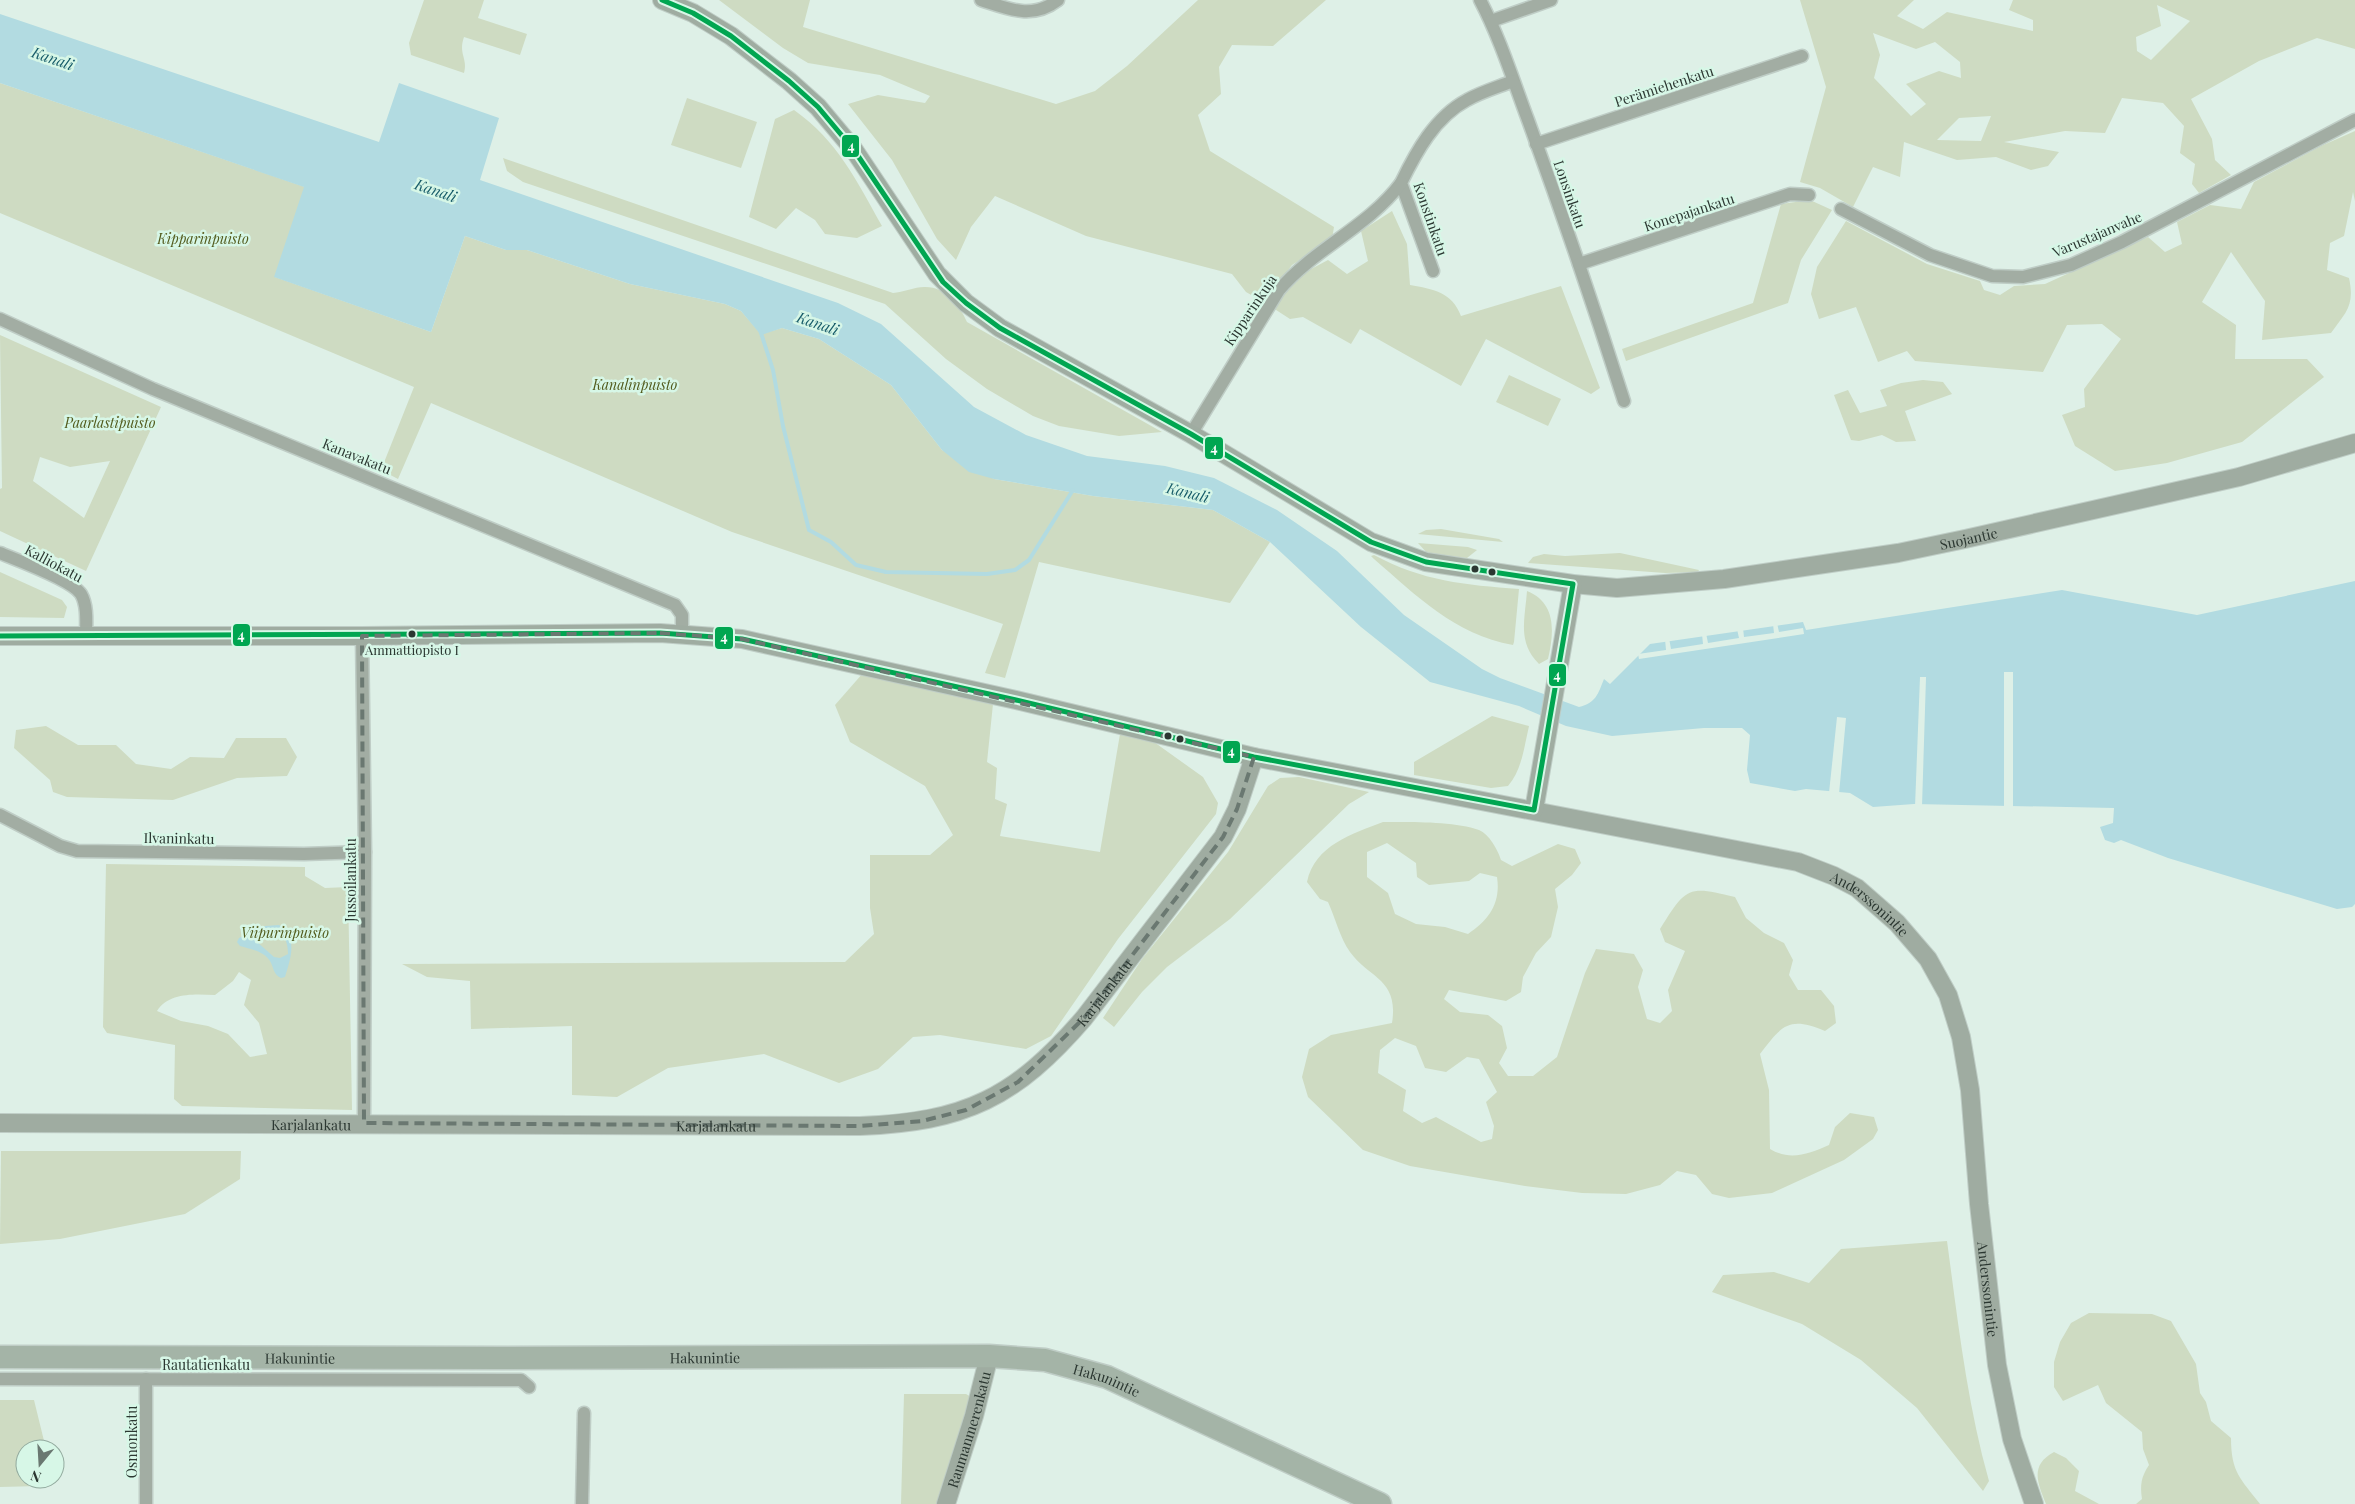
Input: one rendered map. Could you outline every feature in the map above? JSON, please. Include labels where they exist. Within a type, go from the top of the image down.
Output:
[{"type":"highway","name":"Hakunintie","points":[[0,1357],[507,1358],[989,1356],[1045,1360],[1106,1377],[1380,1504]]},
{"type":"main road","name":"Suojantie","points":[[665,1],[693,13],[731,36],[790,81],[818,107],[854,150],[933,270],[966,303],[1000,328],[1191,434],[1371,542],[1402,555],[1450,566],[1573,584],[1617,588],[1669,585],[1898,553],[2239,477],[2355,443]]},
{"type":"main road","points":[[1534,810],[1573,584]]},
{"type":"main road","name":"Anderssonintie","points":[[0,636],[682,634],[742,639],[1016,700],[1254,757],[1798,862],[1834,876],[1857,888],[1897,923],[1928,959],[1948,995],[1961,1037],[1970,1090],[1979,1204],[1997,1364],[2012,1439],[2034,1504]]},
{"type":"main road","name":"Karjalankatu","points":[[0,1123],[860,1126],[922,1121],[966,1110],[996,1097],[1018,1082],[1067,1038],[1084,1018],[1223,836],[1237,809],[1254,757]]},
{"type":"main road","name":"Raumanmerenkatu","points":[[946,1504],[974,1416],[989,1356]]},
{"type":"street","points":[[981,0],[1010,10],[1033,12],[1050,7],[1058,0]]},
{"type":"street","name":"Lonsinkatu","points":[[1480,0],[1491,21],[1536,144],[1579,264],[1624,401]]},
{"type":"street","points":[[1491,21],[1551,0]]},
{"type":"street","name":"Perämiehenkatu","points":[[1536,144],[1802,56]]},
{"type":"street","name":"Konstinkatu","points":[[1433,271],[1401,183],[1417,153],[1447,114],[1466,100],[1513,81]]},
{"type":"street","name":"Varustajanvahe","points":[[1841,209],[1930,255],[1992,276],[2023,277],[2071,264],[2122,242],[2355,120]]},
{"type":"street","name":"Kipparinkuja","points":[[1191,434],[1279,290],[1295,271],[1386,204],[1401,183]]},
{"type":"street","name":"Konepajankatu","points":[[1579,264],[1790,194],[1809,195]]},
{"type":"street","name":"Kanavakatu","points":[[0,319],[153,389],[675,605],[682,615],[682,634]]},
{"type":"street","name":"Kalliokatu","points":[[0,553],[48,574],[80,593],[84,606],[86,637]]},
{"type":"street","name":"Jussoilankatu","points":[[362,636],[365,852],[364,1123]]},
{"type":"street","name":"Ilvaninkatu","points":[[0,815],[60,846],[77,851],[304,854],[365,852]]},
{"type":"street","name":"Rautatienkatu","points":[[0,1379],[521,1380],[528,1387]]},
{"type":"street","name":"Osmonkatu","points":[[146,1379],[146,1504]]},
{"type":"street","points":[[582,1504],[584,1413]]},
{"type":"highlighted area","points":[[660,633],[742,639],[1254,757],[1237,809],[1223,837],[1084,1018],[1018,1082],[966,1110],[922,1121],[860,1126],[364,1123],[362,636]]},
{"type":"green space","points":[[424,0],[484,0],[478,18],[527,34],[520,55],[464,37],[462,48],[465,63],[464,73],[411,55],[409,43]]},
{"type":"green space","points":[[719,0],[810,0],[803,27],[1056,104],[1095,91],[1127,66],[1198,0],[1326,0],[1273,46],[1232,45],[1219,67],[1221,94],[1198,115],[1210,151],[1334,227],[1332,239],[1292,265],[1271,292],[1260,300],[1246,292],[1232,274],[1086,236],[995,196],[971,227],[956,260],[937,239],[892,160],[848,104],[878,95],[925,103],[930,96],[880,75],[808,63],[783,48]]},
{"type":"green space","points":[[1800,0],[1914,0],[1897,16],[1923,29],[1947,12],[2033,31],[2033,20],[2009,10],[2013,0],[2355,0],[2355,49],[2317,38],[2259,61],[2191,99],[2212,139],[2215,160],[2231,175],[2199,193],[2192,184],[2195,164],[2180,153],[2184,126],[2163,103],[2122,98],[2105,133],[2065,131],[2004,142],[2059,152],[2048,166],[2031,170],[1996,157],[1957,160],[1904,142],[1900,177],[1873,167],[1853,207],[1820,188],[1800,182],[1826,87]],"holes":[[[2157,5],[2190,21],[2151,60],[2137,51],[2136,37],[2161,26]],[[1873,33],[1916,49],[1935,42],[1960,62],[1961,78],[1939,71],[1906,84],[1926,104],[1911,116],[1874,78],[1880,55]],[[1991,116],[1981,141],[1937,140],[1959,118]]]},
{"type":"green space","name":"Kanalinpuisto","points":[[0,83],[305,187],[275,277],[431,332],[465,236],[506,250],[527,250],[630,284],[725,304],[741,311],[761,334],[782,328],[819,339],[891,385],[942,450],[994,479],[1093,496],[1213,510],[1270,542],[1230,603],[1039,562],[1005,678],[985,673],[1003,624],[732,532],[431,403],[398,479],[381,470],[414,387],[0,213]]},
{"type":"green space","points":[[687,98],[757,122],[741,168],[671,145]]},
{"type":"green space","points":[[794,110],[823,135],[845,162],[882,226],[857,238],[825,234],[815,220],[796,208],[776,229],[749,217],[775,119]]},
{"type":"green space","points":[[2355,131],[2355,201],[2353,192],[2344,236],[2330,243],[2327,270],[2349,278],[2351,295],[2348,308],[2331,333],[2262,340],[2265,301],[2231,252],[2202,302],[2236,325],[2235,359],[2307,359],[2324,377],[2242,442],[2167,463],[2115,471],[2075,446],[2062,415],[2085,407],[2084,389],[2121,339],[2102,324],[2067,325],[2043,372],[1915,361],[1907,351],[1878,362],[1856,307],[1819,319],[1811,294],[1817,267],[1846,221],[1927,264],[1980,281],[1984,290],[2000,295],[2014,286],[2045,284],[2148,237],[2165,252],[2182,244],[2177,222],[2210,205],[2241,209],[2254,182],[2321,146]]},
{"type":"green space","points":[[503,158],[893,293],[920,287],[939,290],[956,303],[967,322],[1162,432],[1119,436],[1059,426],[1033,416],[987,389],[946,359],[885,304],[523,182],[507,171]]},
{"type":"green space","points":[[1810,200],[1832,210],[1801,260],[1788,303],[1626,361],[1622,349],[1753,303],[1781,204]]},
{"type":"green space","points":[[1392,211],[1407,244],[1410,285],[1441,293],[1452,302],[1461,316],[1561,286],[1600,388],[1591,394],[1486,339],[1461,386],[1360,329],[1351,344],[1303,317],[1290,319],[1273,308],[1298,276],[1328,260],[1347,274],[1368,261],[1361,231]]},
{"type":"green space","name":"Paarlastipuisto","points":[[0,335],[161,407],[86,571],[0,531],[0,489],[2,488]],"holes":[[[40,457],[70,467],[110,461],[84,518],[33,481]]]},
{"type":"green space","points":[[1509,375],[1561,399],[1548,426],[1496,402]]},
{"type":"green space","points":[[1923,380],[1943,382],[1952,394],[1905,411],[1916,441],[1896,442],[1882,435],[1859,441],[1851,440],[1834,395],[1848,390],[1860,413],[1887,406],[1880,390],[1901,383]]},
{"type":"green space","points":[[1441,529],[1499,539],[1503,542],[1418,534],[1426,530]]},
{"type":"green space","points":[[1418,543],[1468,547],[1477,550],[1467,558],[1427,553]]},
{"type":"green space","points":[[1620,553],[1699,570],[1698,572],[1665,573],[1528,563],[1533,557],[1544,554],[1565,556]]},
{"type":"green space","points":[[1374,555],[1409,571],[1444,580],[1480,586],[1519,589],[1513,645],[1492,640],[1454,623],[1421,600],[1371,556]]},
{"type":"green space","points":[[0,572],[62,600],[67,607],[64,618],[0,617]]},
{"type":"green space","points":[[1527,591],[1537,596],[1544,603],[1551,620],[1552,629],[1548,659],[1539,664],[1532,656],[1525,639],[1524,621]]},
{"type":"green space","points":[[863,673],[993,704],[987,762],[997,768],[995,799],[1007,804],[1000,836],[1100,852],[1120,734],[1154,742],[1203,777],[1218,803],[1216,814],[1118,939],[1051,1036],[1026,1049],[940,1035],[913,1037],[878,1069],[839,1083],[764,1054],[668,1068],[617,1097],[572,1095],[572,1026],[471,1029],[470,981],[427,977],[402,964],[845,962],[874,934],[870,908],[870,855],[930,855],[953,835],[925,786],[850,742],[835,705]]},
{"type":"green space","points":[[1492,716],[1529,726],[1519,766],[1508,786],[1491,788],[1414,775],[1414,762]]},
{"type":"green space","points":[[46,726],[78,745],[116,745],[136,764],[171,769],[190,757],[224,758],[236,738],[286,738],[297,757],[287,776],[237,778],[173,800],[67,797],[53,792],[50,780],[14,748],[16,730]]},
{"type":"green space","points":[[1299,777],[1369,792],[1349,804],[1230,919],[1167,967],[1142,992],[1114,1027],[1103,1018],[1142,959],[1228,852],[1268,786],[1280,778]]},
{"type":"green space","points":[[1383,822],[1457,825],[1479,830],[1490,839],[1501,860],[1512,866],[1558,844],[1575,849],[1581,863],[1572,875],[1555,889],[1558,907],[1551,937],[1536,953],[1523,977],[1521,992],[1506,1001],[1449,990],[1444,999],[1460,1012],[1488,1015],[1502,1026],[1507,1048],[1499,1063],[1508,1076],[1533,1076],[1557,1057],[1585,973],[1596,949],[1634,954],[1643,970],[1638,987],[1647,1019],[1660,1023],[1672,1011],[1668,990],[1685,951],[1665,942],[1660,929],[1683,897],[1697,891],[1719,893],[1735,897],[1746,918],[1764,933],[1784,943],[1793,960],[1789,975],[1798,990],[1821,990],[1834,1006],[1836,1023],[1825,1031],[1803,1024],[1787,1026],[1774,1036],[1760,1054],[1769,1090],[1770,1149],[1785,1155],[1800,1155],[1829,1145],[1835,1127],[1850,1113],[1874,1117],[1878,1130],[1873,1139],[1844,1160],[1772,1193],[1729,1198],[1712,1194],[1696,1175],[1677,1171],[1660,1185],[1626,1194],[1582,1193],[1525,1186],[1410,1166],[1363,1150],[1308,1097],[1302,1077],[1309,1049],[1331,1035],[1392,1023],[1393,1008],[1391,997],[1381,981],[1350,952],[1340,934],[1328,902],[1320,899],[1307,882],[1311,869],[1326,850],[1347,837]],"holes":[[[1387,843],[1416,863],[1417,877],[1429,885],[1469,881],[1480,873],[1497,877],[1497,895],[1492,910],[1482,923],[1468,934],[1445,927],[1416,924],[1395,914],[1388,893],[1367,877],[1367,852]],[[1395,1038],[1416,1046],[1425,1068],[1446,1072],[1467,1057],[1479,1059],[1497,1092],[1486,1102],[1494,1126],[1492,1139],[1481,1142],[1436,1117],[1422,1123],[1403,1111],[1406,1090],[1378,1073],[1380,1050]]]},
{"type":"green space","name":"Viipurinpuisto","points":[[106,864],[305,867],[305,876],[325,888],[348,887],[352,1110],[182,1106],[174,1099],[175,1045],[107,1033],[103,1027]],"holes":[[[239,972],[251,980],[244,1005],[259,1023],[267,1054],[250,1057],[228,1034],[208,1026],[181,1021],[157,1011],[168,1000],[175,997],[215,995],[233,981]]]},
{"type":"green space","points":[[1,1151],[241,1151],[240,1179],[185,1214],[60,1239],[0,1244]]},
{"type":"green space","points":[[1947,1241],[1969,1392],[1989,1481],[1983,1491],[1917,1408],[1861,1360],[1802,1324],[1712,1292],[1723,1275],[1774,1272],[1809,1283],[1841,1249]]},
{"type":"green space","points":[[2089,1313],[2152,1314],[2171,1321],[2196,1364],[2200,1393],[2206,1402],[2211,1421],[2231,1438],[2231,1450],[2238,1475],[2260,1504],[2136,1504],[2142,1499],[2142,1481],[2149,1465],[2143,1449],[2142,1432],[2106,1403],[2098,1385],[2063,1401],[2054,1387],[2054,1362],[2060,1342],[2071,1323]]},
{"type":"green space","points":[[904,1394],[966,1394],[971,1397],[938,1504],[901,1504]]},
{"type":"green space","points":[[0,1400],[34,1400],[44,1439],[15,1439],[15,1487],[0,1487]]},
{"type":"green space","points":[[2054,1452],[2066,1458],[2079,1471],[2075,1491],[2099,1504],[2046,1504],[2038,1481],[2039,1468],[2046,1457]]},
{"type":"water","name":"Kanali","points":[[0,14],[379,142],[399,83],[499,118],[480,180],[838,303],[881,324],[974,407],[1026,435],[1087,456],[1165,466],[1214,478],[1277,510],[1337,551],[1404,615],[1482,669],[1500,678],[1579,707],[1593,700],[1604,679],[1610,684],[1650,644],[1803,622],[1806,630],[2062,590],[2197,615],[2355,581],[2355,904],[2352,907],[2337,909],[2168,858],[2121,840],[2114,843],[2105,840],[2100,827],[2113,823],[2114,808],[1914,804],[1873,807],[1850,793],[1806,789],[1795,791],[1750,783],[1747,770],[1750,735],[1742,728],[1704,728],[1612,736],[1566,726],[1519,706],[1430,682],[1361,627],[1270,542],[1213,510],[1093,496],[994,479],[969,472],[942,450],[891,385],[819,339],[782,328],[761,335],[741,311],[725,304],[630,284],[527,250],[506,250],[465,236],[431,332],[274,277],[304,187],[0,83]]},
{"type":"water","points":[[279,925],[289,936],[291,956],[285,977],[281,978],[276,975],[270,961],[264,955],[240,946],[237,942],[239,938],[265,926]],"holes":[[[269,929],[284,937],[287,944],[288,954],[280,958],[274,957],[256,941],[256,934]]]},
{"type":"pier","points":[[1777,623],[1779,632],[1803,628],[1804,634],[1639,659],[1638,654],[1666,650],[1665,639],[1669,638],[1671,649],[1703,644],[1702,634],[1706,633],[1708,643],[1739,638],[1737,629],[1743,628],[1744,637],[1774,633],[1773,624]]},
{"type":"pier","points":[[2004,672],[2013,672],[2013,809],[2004,809]]},
{"type":"pier","points":[[1920,677],[1926,677],[1922,807],[1915,807]]},
{"type":"pier","points":[[1837,717],[1846,718],[1839,794],[1829,793]]},
{"type":"waterway","points":[[760,330],[773,370],[783,426],[809,530],[831,542],[856,565],[886,572],[987,574],[1015,570],[1029,560],[1073,490]]},
{"type":"transit line","name":"4","points":[[0,636],[660,633],[742,639],[1016,700],[1254,757],[1534,810],[1573,584],[1426,562],[1371,542],[1191,434],[1000,328],[966,303],[943,282],[854,150],[818,107],[789,81],[731,36],[693,13],[662,0]]},
{"type":"place","name":"Ammattiopisto I","points":[[412,634]]},
{"type":"park label","name":"Kipparinpuisto","points":[[203,238]]}]
